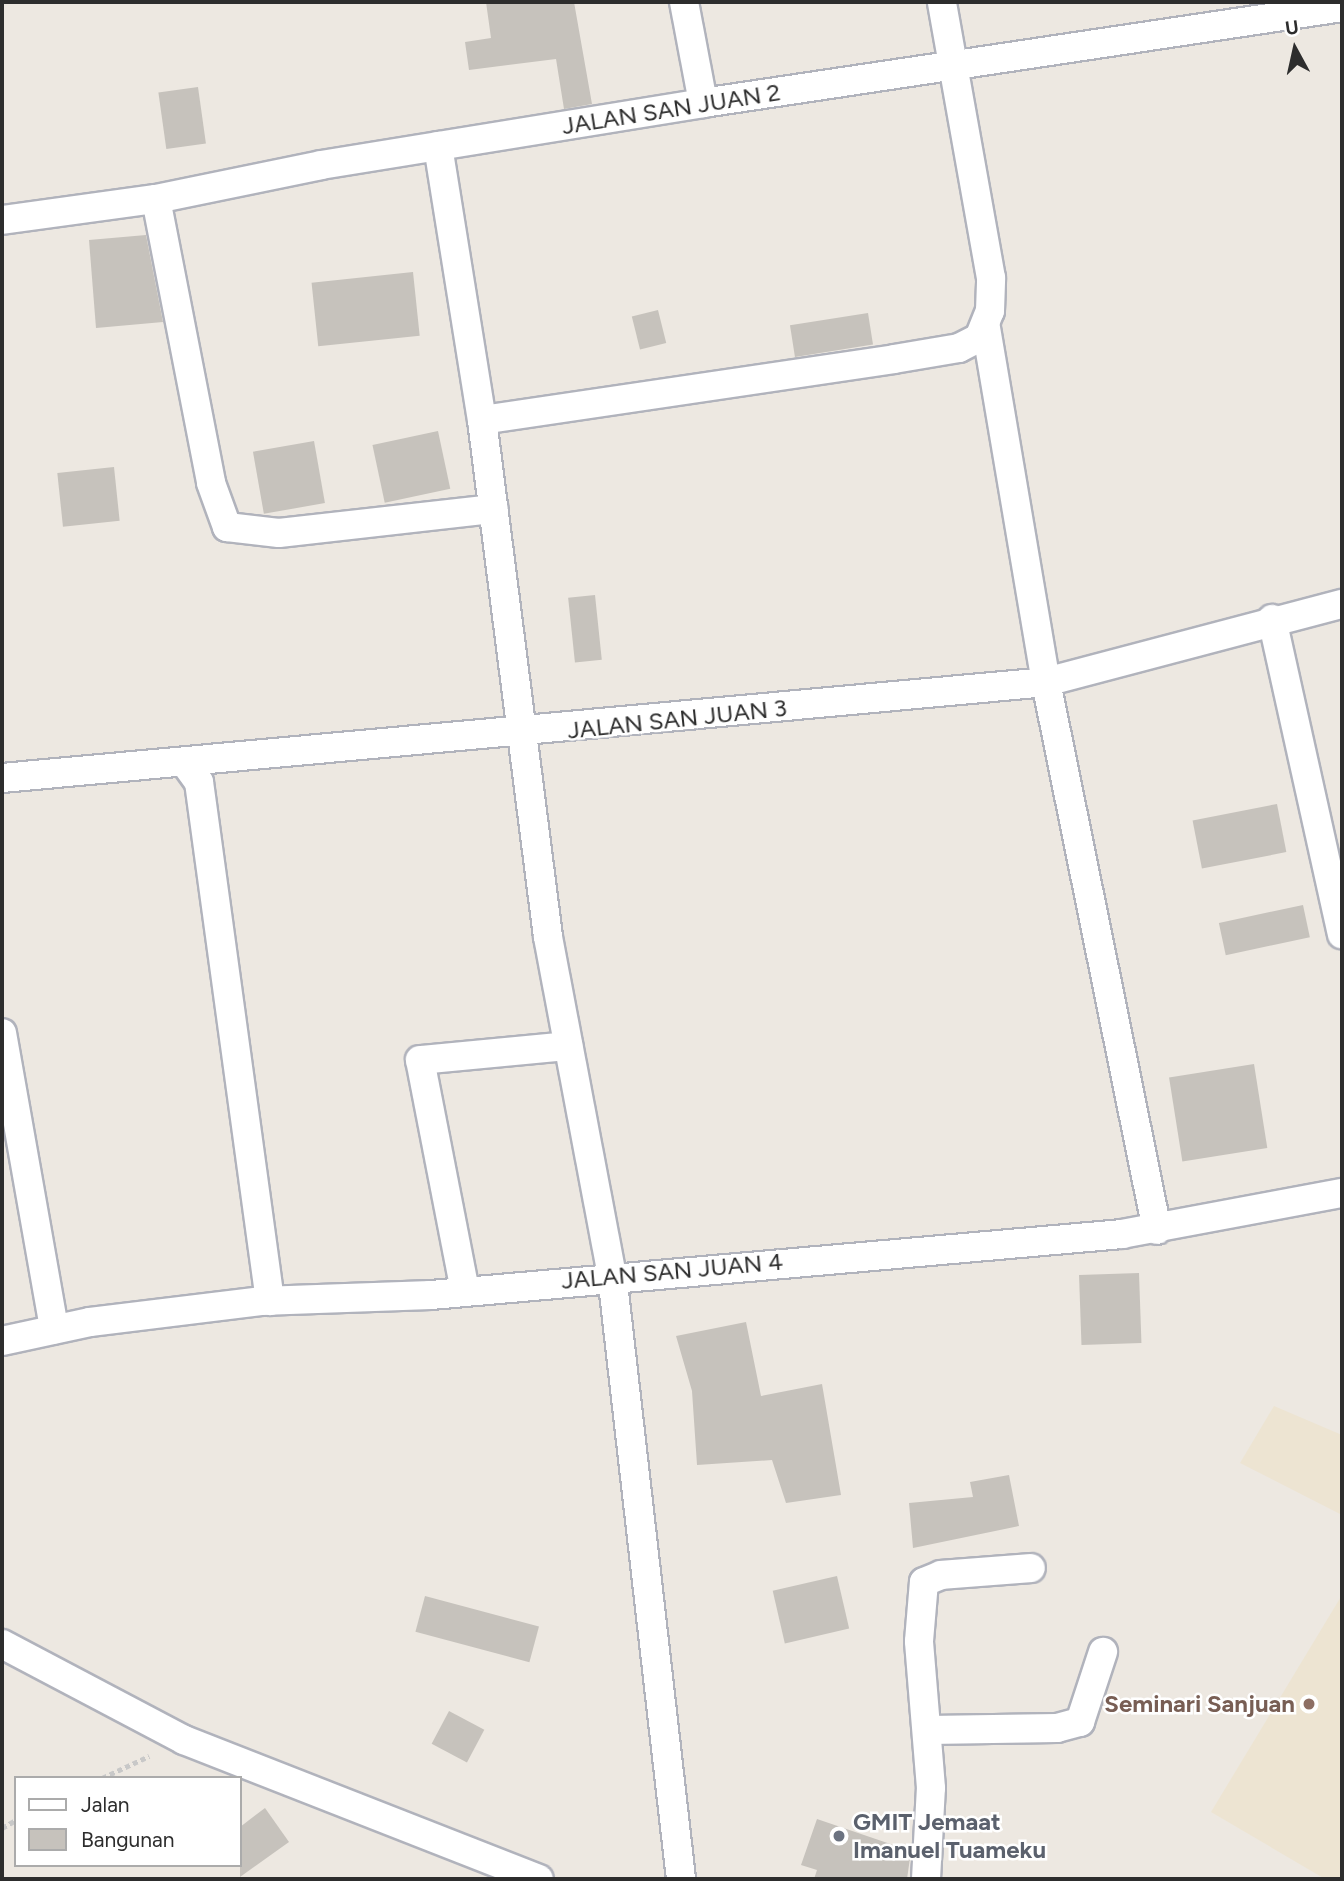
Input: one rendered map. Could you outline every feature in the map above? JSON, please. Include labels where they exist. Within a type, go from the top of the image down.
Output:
[{"type":"street","points":[[684,2],[702,103]]},
{"type":"street","points":[[942,2],[950,67],[991,278],[986,328],[1046,682],[1157,1230]]},
{"type":"street","name":"JALAN SAN JUAN 2","points":[[2,220],[156,200],[438,146],[702,103],[1342,7]]},
{"type":"street","points":[[438,146],[482,420],[522,734],[568,1046],[612,1275],[681,1879]]},
{"type":"street","points":[[156,200],[211,483],[227,527],[279,533],[494,509]]},
{"type":"street","points":[[482,420],[959,348],[972,344],[986,328]]},
{"type":"street","name":"JALAN SAN JUAN 3","points":[[2,778],[522,734],[1046,682],[1272,619],[1342,604]]},
{"type":"street","points":[[1272,619],[1342,934]]},
{"type":"street","points":[[185,762],[199,782],[270,1301]]},
{"type":"street","points":[[2,1033],[54,1329]]},
{"type":"street","points":[[465,1291],[420,1060],[568,1046]]},
{"type":"street","name":"JALAN SAN JUAN 4","points":[[2,1340],[54,1329],[270,1301],[465,1291],[612,1275],[1157,1230],[1342,1193]]},
{"type":"street","points":[[926,1879],[930,1866],[929,1730],[919,1641],[924,1582],[941,1575],[1031,1568]]},
{"type":"street","points":[[2,1644],[184,1740],[539,1879]]},
{"type":"street","points":[[929,1730],[1057,1728],[1080,1722],[1103,1652]]},
{"type":"path","points":[[106,1776],[184,1740]]},
{"type":"shaded area","points":[[1274,1406],[1342,1435],[1342,1515],[1240,1463]]},
{"type":"shaded area","name":"Seminari Sanjuan","points":[[1342,1595],[1342,1879],[1325,1879],[1211,1812]]},
{"type":"building","points":[[486,2],[574,2],[592,104],[564,109],[556,59],[469,70],[465,42],[491,38]]},
{"type":"building","points":[[198,87],[206,143],[166,149],[158,93]]},
{"type":"building","points":[[146,235],[163,322],[96,328],[89,240]]},
{"type":"building","points":[[413,272],[420,336],[318,346],[312,283]]},
{"type":"building","points":[[658,310],[666,343],[640,350],[632,317]]},
{"type":"building","points":[[868,313],[873,345],[795,357],[790,325]]},
{"type":"building","points":[[438,431],[450,489],[385,503],[372,445]]},
{"type":"building","points":[[314,441],[325,503],[264,514],[253,452]]},
{"type":"building","points":[[114,467],[120,521],[63,527],[57,473]]},
{"type":"building","points":[[595,595],[602,660],[575,662],[568,598]]},
{"type":"building","points":[[1277,804],[1286,852],[1202,869],[1193,820]]},
{"type":"building","points":[[1303,905],[1310,937],[1226,955],[1219,923]]},
{"type":"building","points":[[1254,1064],[1267,1148],[1182,1161],[1169,1077]]},
{"type":"building","points":[[1139,1273],[1141,1343],[1081,1345],[1079,1275]]},
{"type":"building","points":[[746,1322],[761,1396],[822,1384],[841,1495],[786,1503],[772,1460],[697,1465],[692,1391],[676,1336]]},
{"type":"building","points":[[1009,1475],[1019,1526],[913,1548],[909,1503],[973,1497],[970,1482]]},
{"type":"building","points":[[837,1576],[849,1629],[785,1643],[773,1591]]},
{"type":"building","points":[[425,1596],[539,1627],[529,1662],[415,1632]]},
{"type":"building","points":[[449,1711],[484,1730],[467,1762],[432,1744]]},
{"type":"building","points":[[265,1808],[289,1842],[240,1877],[242,1867],[242,1825]]},
{"type":"building","name":"GMIT Jemaat Imanuel Tuameku","points":[[817,1819],[911,1851],[907,1879],[814,1879],[817,1870],[801,1865]]},
{"type":"place","name":"Seminari Sanjuan","points":[[1309,1704]]},
{"type":"place","name":"GMIT Jemaat Imanuel Tuameku","points":[[839,1836]]}]
